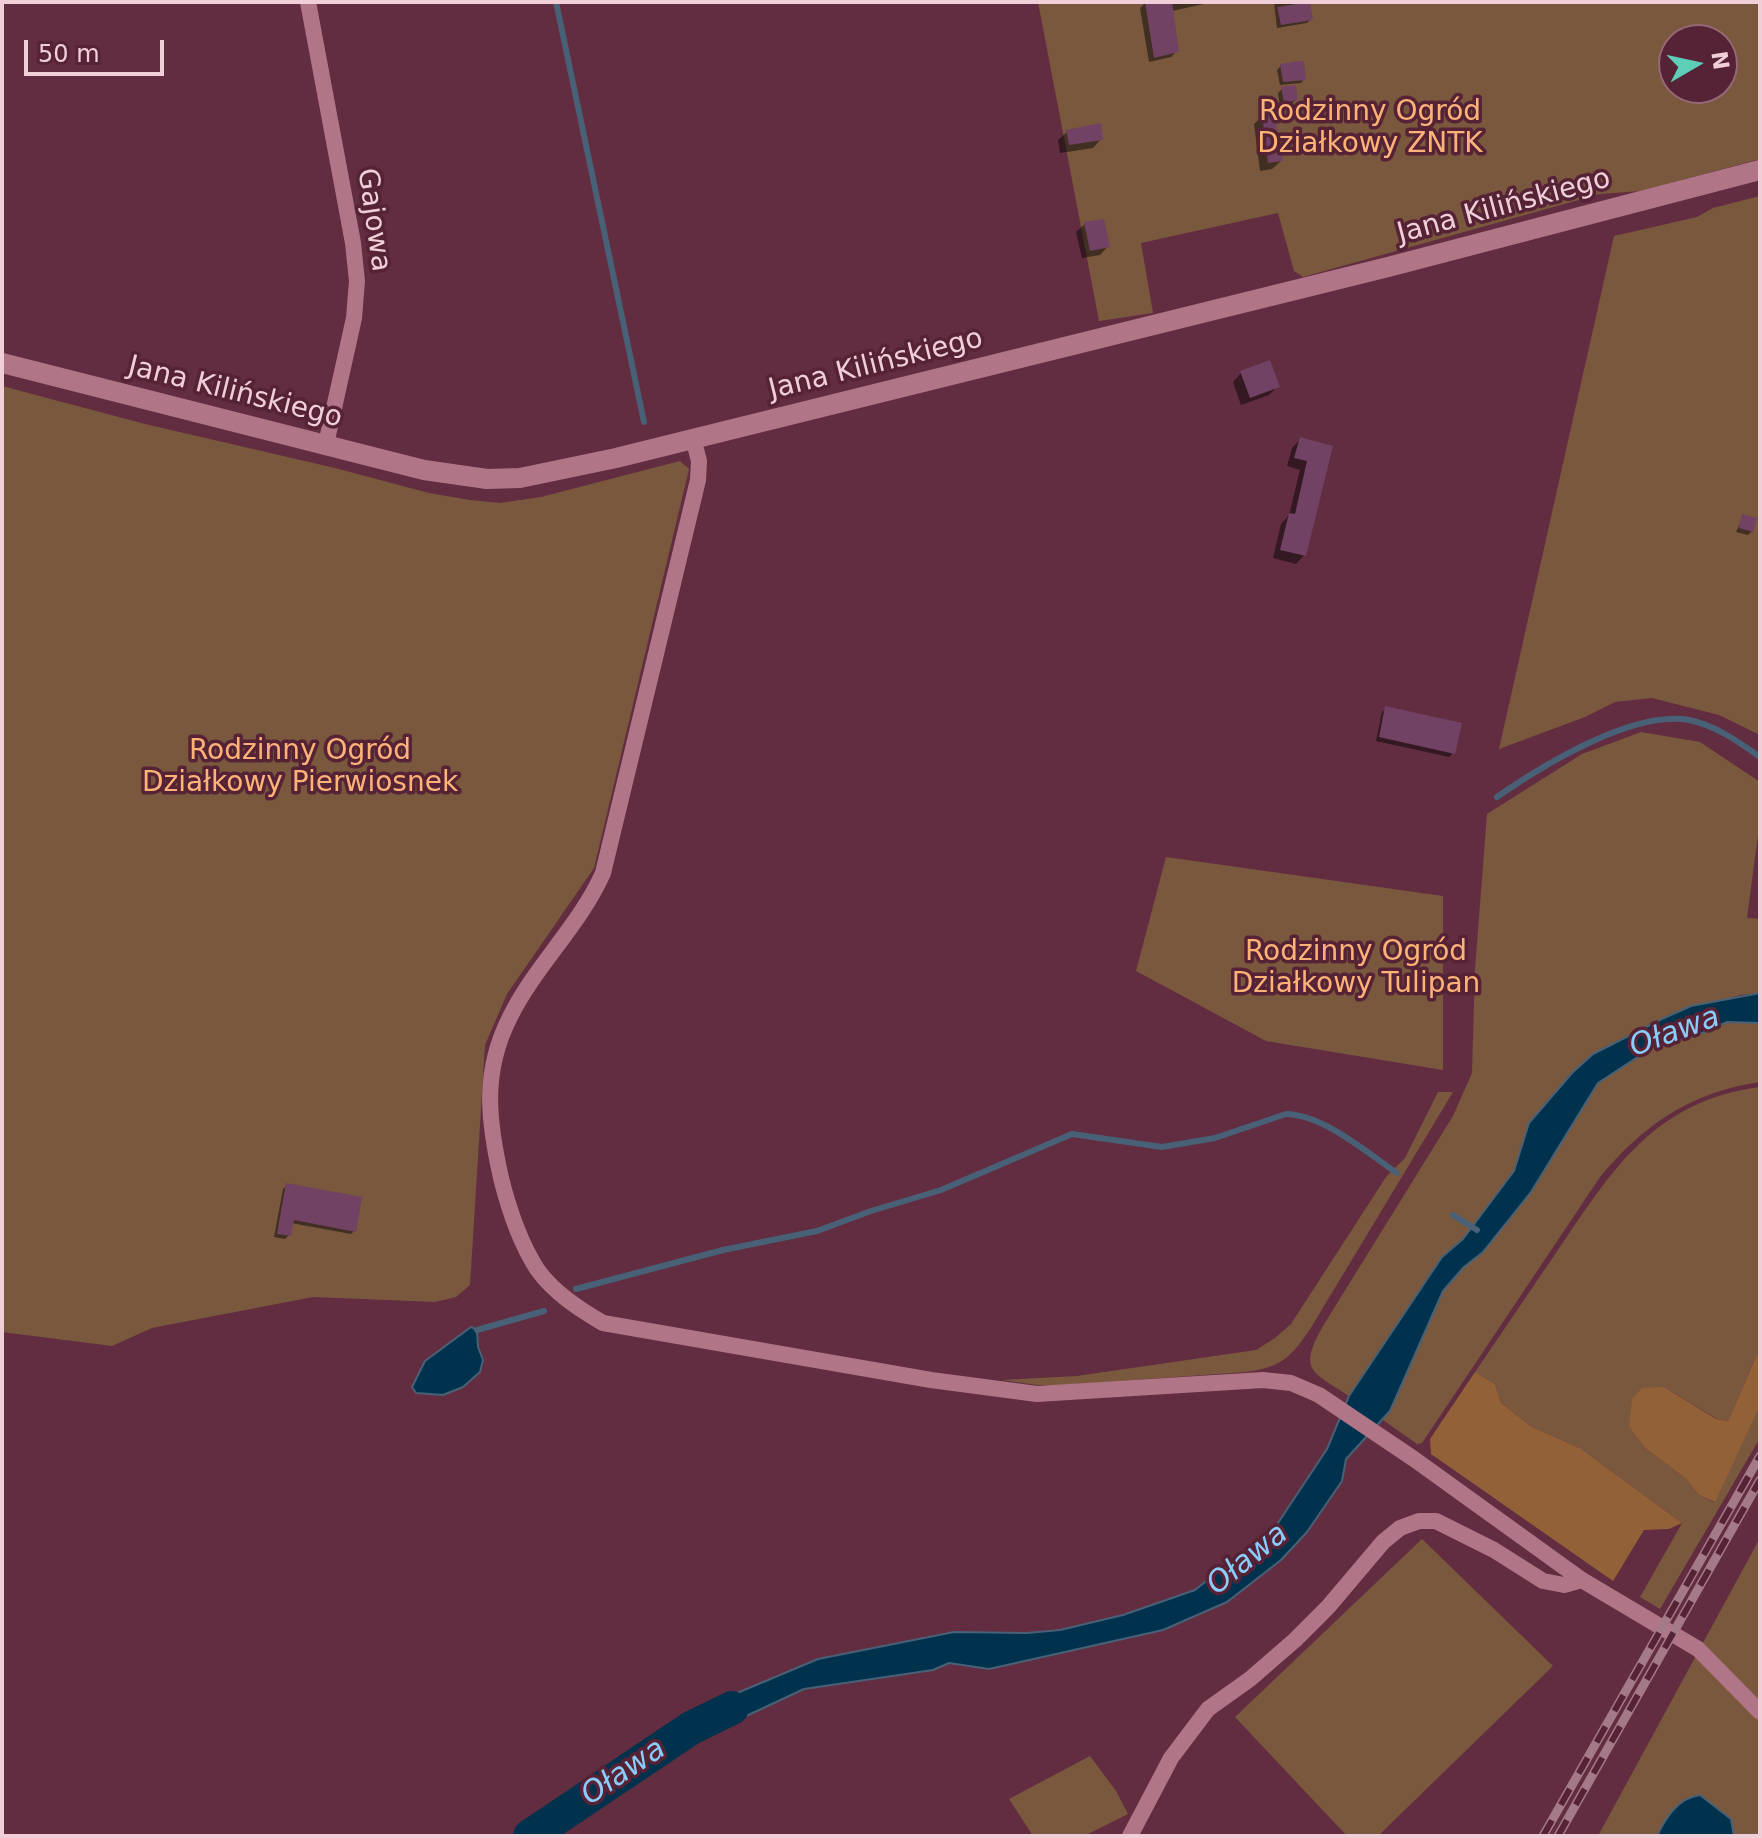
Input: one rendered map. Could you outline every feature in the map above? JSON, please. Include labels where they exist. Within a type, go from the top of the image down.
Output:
[{"type":"street","name":"Gajowa","points":[[308,2],[353,243],[357,281],[354,318],[326,444]]},
{"type":"street","name":"Jana Kilińskiego","points":[[2,363],[424,470],[506,479],[577,467],[1388,267],[1760,170]]},
{"type":"street","points":[[693,438],[699,461],[698,480],[603,873],[509,1018],[491,1076],[491,1133],[503,1185],[522,1241],[538,1270],[564,1297],[603,1323],[931,1380],[1037,1394],[1263,1380],[1291,1383],[1319,1395],[1589,1584],[1698,1649],[1760,1712]]},
{"type":"street","points":[[1130,1836],[1171,1758],[1208,1709],[1250,1679],[1295,1640],[1328,1607],[1383,1542],[1400,1528],[1419,1521],[1436,1521],[1483,1544],[1543,1581],[1564,1585],[1589,1584]]},
{"type":"green space","name":"Rodzinny Ogród Działkowy ZNTK","points":[[1038,2],[1760,2],[1760,159],[1641,191],[1600,194],[1303,277],[1294,271],[1278,213],[1141,243],[1153,313],[1099,321]]},
{"type":"green space","points":[[1760,196],[1760,735],[1719,715],[1652,698],[1615,702],[1585,717],[1499,749],[1614,236],[1697,217],[1713,208]]},
{"type":"green space","name":"Rodzinny Ogród Działkowy Pierwiosnek","points":[[2,386],[145,424],[429,493],[470,500],[500,503],[541,497],[680,461],[689,469],[594,868],[507,994],[485,1045],[470,1285],[456,1297],[435,1302],[313,1297],[152,1328],[112,1346],[2,1332]]},
{"type":"green space","points":[[1641,732],[1700,742],[1760,782],[1760,820],[1747,918],[1760,919],[1760,993],[1740,995],[1662,1019],[1593,1054],[1530,1123],[1514,1171],[1463,1239],[1442,1257],[1349,1396],[1317,1374],[1310,1361],[1311,1352],[1323,1326],[1453,1116],[1472,1073],[1475,969],[1487,814],[1582,754]]},
{"type":"green space","name":"Rodzinny Ogród Działkowy Tulipan","points":[[1166,857],[1443,896],[1443,1070],[1266,1041],[1136,971]]},
{"type":"green space","points":[[1727,1022],[1760,1023],[1760,1082],[1690,1103],[1651,1127],[1616,1158],[1600,1177],[1422,1443],[1417,1444],[1383,1420],[1390,1411],[1443,1291],[1464,1267],[1483,1252],[1535,1186],[1598,1083],[1653,1047],[1705,1032]]},
{"type":"green space","points":[[1760,1087],[1760,1348],[1728,1421],[1717,1419],[1664,1387],[1629,1427],[1645,1448],[1685,1478],[1699,1495],[1714,1502],[1760,1406],[1760,1438],[1660,1609],[1640,1597],[1682,1523],[1580,1448],[1532,1427],[1501,1403],[1495,1384],[1475,1372],[1598,1192],[1640,1143],[1664,1123],[1691,1107],[1723,1095]]},
{"type":"green space","points":[[1438,1092],[1453,1092],[1312,1326],[1298,1345],[1278,1363],[1246,1372],[1063,1385],[1002,1380],[1077,1376],[1256,1350],[1275,1338],[1291,1324],[1386,1177],[1405,1158]]},
{"type":"green space","points":[[1760,1538],[1760,1836],[1598,1836]]},
{"type":"green space","points":[[1422,1539],[1553,1666],[1378,1836],[1347,1836],[1235,1717]]},
{"type":"green space","points":[[1090,1756],[1116,1791],[1128,1814],[1084,1836],[1033,1836],[1009,1799]]},
{"type":"shaded area","points":[[1760,1348],[1760,1406],[1715,1502],[1699,1495],[1685,1478],[1645,1448],[1629,1427],[1632,1399],[1642,1388],[1664,1387],[1716,1419],[1728,1421]]},
{"type":"shaded area","points":[[1475,1372],[1495,1384],[1501,1403],[1532,1427],[1580,1448],[1682,1523],[1669,1529],[1644,1530],[1613,1581],[1431,1454],[1430,1439]]},
{"type":"water","points":[[1760,993],[1760,1023],[1727,1022],[1705,1032],[1653,1047],[1598,1083],[1531,1192],[1483,1252],[1464,1267],[1443,1291],[1390,1411],[1346,1459],[1342,1481],[1307,1532],[1281,1560],[1227,1602],[1163,1630],[989,1669],[949,1663],[933,1670],[804,1689],[697,1739],[680,1717],[818,1659],[954,1632],[1060,1630],[1123,1615],[1195,1590],[1276,1526],[1327,1449],[1349,1396],[1442,1257],[1463,1239],[1514,1171],[1529,1123],[1572,1073],[1593,1054],[1691,1006]]},
{"type":"water","points":[[471,1327],[477,1330],[483,1360],[480,1372],[463,1387],[443,1395],[416,1393],[412,1387],[425,1361]]},
{"type":"water","points":[[1700,1795],[1731,1819],[1734,1836],[1657,1836],[1674,1810],[1685,1800]]},
{"type":"building","points":[[1145,2],[1172,2],[1179,52],[1154,58]]},
{"type":"building","points":[[1310,2],[1313,20],[1281,25],[1277,7]]},
{"type":"building","points":[[1304,62],[1306,80],[1283,82],[1280,64]]},
{"type":"building","points":[[1296,85],[1298,100],[1284,103],[1281,87]]},
{"type":"building","points":[[1274,112],[1283,161],[1268,163],[1262,114]]},
{"type":"building","points":[[1101,123],[1103,140],[1069,145],[1066,130]]},
{"type":"building","points":[[1104,219],[1110,247],[1090,251],[1084,222]]},
{"type":"building","points":[[1270,360],[1280,387],[1250,398],[1240,371]]},
{"type":"building","points":[[1300,437],[1333,446],[1306,556],[1280,550],[1289,513],[1295,514],[1307,461],[1294,458]]},
{"type":"building","points":[[1742,514],[1757,518],[1753,532],[1739,528]]},
{"type":"building","points":[[1385,706],[1462,723],[1455,754],[1379,737]]},
{"type":"building","points":[[286,1183],[362,1197],[356,1232],[294,1220],[291,1236],[277,1234]]},
{"type":"waterway","points":[[556,2],[644,422]]},
{"type":"waterway","points":[[1497,797],[1589,743],[1642,723],[1667,719],[1689,720],[1708,726],[1760,757]]},
{"type":"waterway","points":[[576,1289],[723,1250],[817,1231],[941,1190],[1072,1134],[1162,1147],[1215,1138],[1286,1114],[1330,1128],[1397,1173]]},
{"type":"waterway","points":[[1453,1215],[1477,1230]]},
{"type":"waterway","points":[[477,1330],[544,1311]]},
{"type":"waterway","name":"Oława","points":[[530,1836],[691,1728],[732,1708]]},
{"type":"railway","points":[[1543,1836],[1760,1456]]},
{"type":"railway","points":[[1558,1836],[1760,1480]]}]
